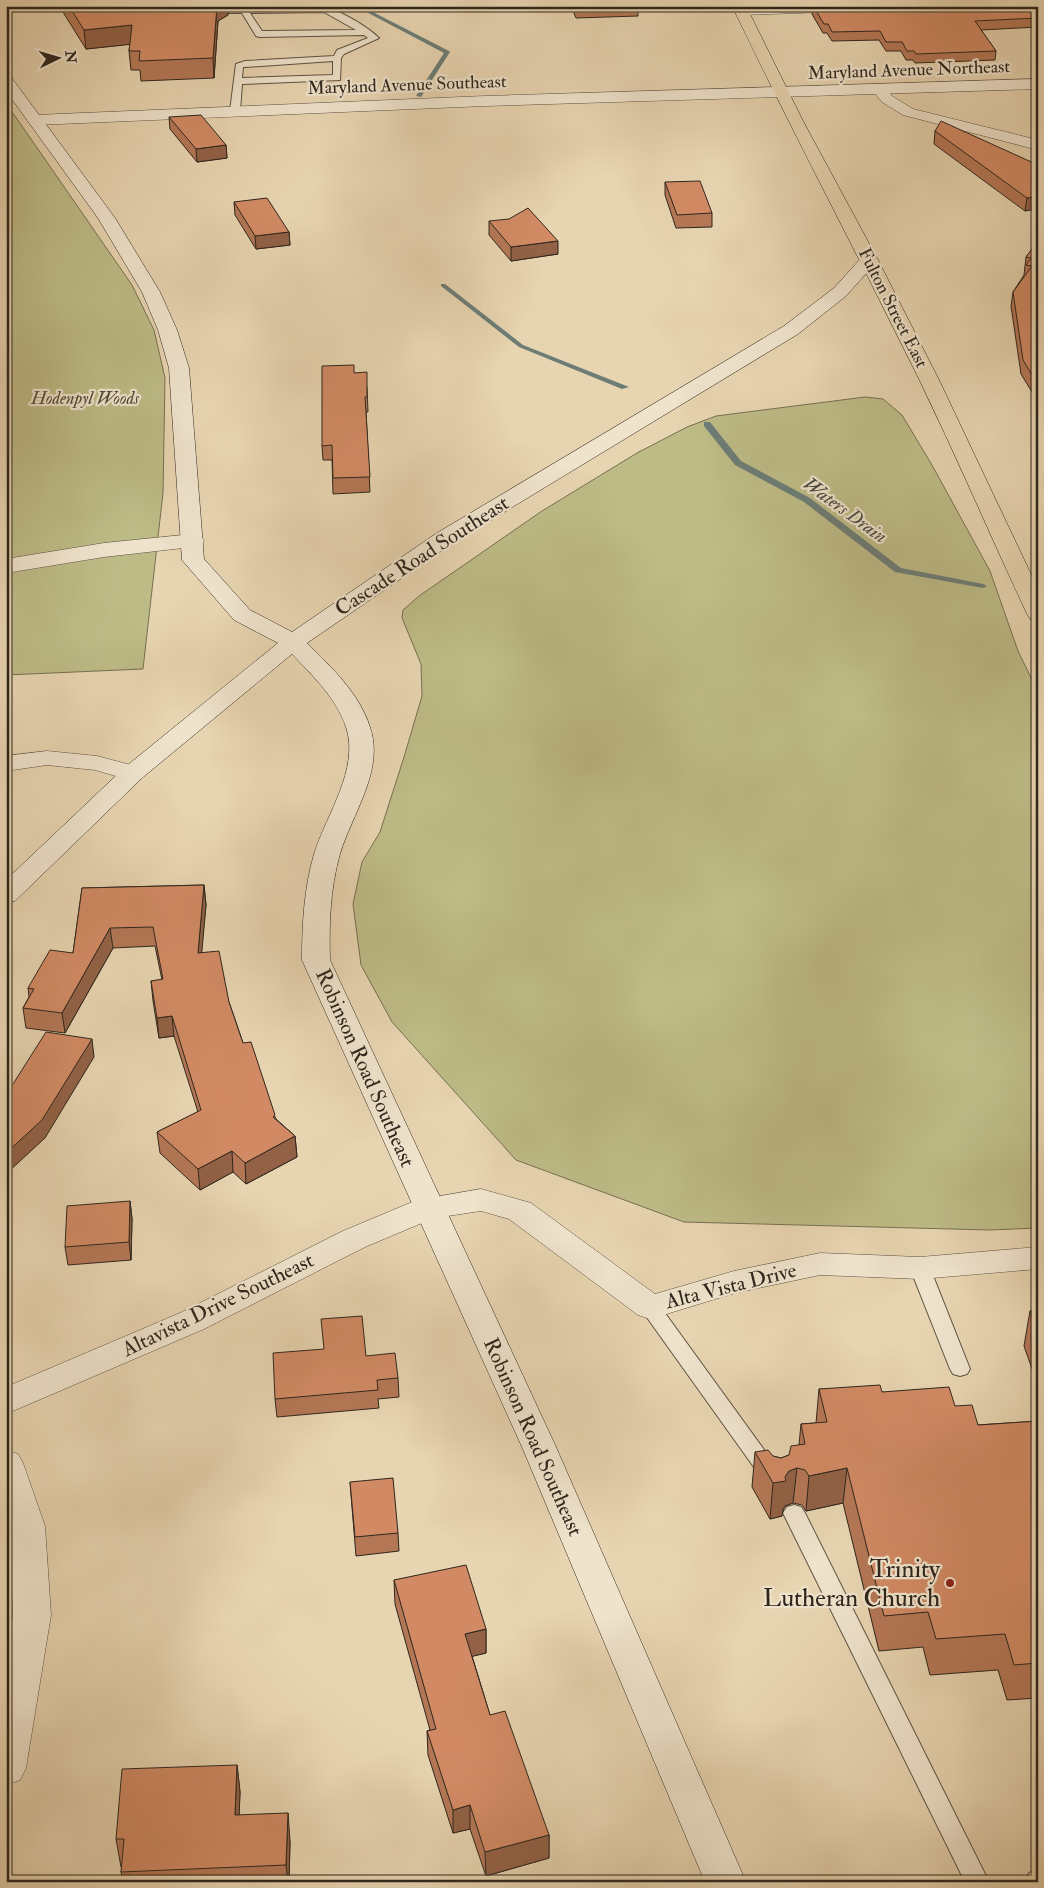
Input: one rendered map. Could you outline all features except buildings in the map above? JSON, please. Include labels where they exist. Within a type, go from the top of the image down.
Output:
[{"type":"main road","points":[[740,8],[884,6]]},
{"type":"main road","name":"Fulton Street East","points":[[740,8],[781,93],[869,260],[929,380],[1038,614]]},
{"type":"main road","name":"Robinson Road Southeast","points":[[6,80],[111,225],[149,289],[175,348],[179,368],[193,560],[242,615],[293,642],[348,702],[359,730],[362,764],[327,855],[315,918],[316,960],[539,1447],[726,1882]]},
{"type":"main road","name":"Maryland Avenue Northeast","points":[[781,93],[1038,84]]},
{"type":"main road","points":[[880,90],[887,99],[908,112],[1038,145]]},
{"type":"main road","name":"Maryland Avenue Southeast","points":[[35,120],[485,101],[781,93]]},
{"type":"main road","name":"Cascade Road Southeast","points":[[6,895],[133,773],[293,642],[358,596],[459,530],[785,334],[840,292],[869,260]]},
{"type":"main road","points":[[6,566],[104,550],[193,541]]},
{"type":"main road","points":[[6,764],[47,758],[97,763],[133,773]]},
{"type":"main road","name":"Alta Vista Drive","points":[[428,1208],[481,1200],[520,1211],[650,1307],[734,1282],[820,1264],[920,1268],[1038,1258]]},
{"type":"main road","name":"Altavista Drive Southeast","points":[[6,1401],[192,1321],[354,1239],[428,1208]]},
{"type":"main road","points":[[6,1463],[27,1526],[32,1615],[6,1768]]},
{"type":"lane","points":[[14,6],[38,10],[82,6]]},
{"type":"lane","points":[[172,6],[186,10],[206,11],[325,9],[375,38],[340,52],[337,58],[337,78],[236,81]]},
{"type":"lane","points":[[244,10],[259,34],[367,32]]},
{"type":"lane","points":[[235,111],[236,81],[239,66],[245,64],[337,58]]},
{"type":"lane","points":[[920,1268],[960,1369]]},
{"type":"lane","points":[[650,1307],[776,1483]]},
{"type":"lane","points":[[794,1513],[977,1882]]},
{"type":"green space","name":"Hodenpyl Woods","points":[[6,103],[132,285],[154,330],[165,378],[163,493],[143,669],[6,675]]},
{"type":"green space","points":[[865,397],[883,399],[902,415],[932,465],[990,571],[1018,651],[1038,692],[1038,1228],[990,1230],[684,1222],[516,1160],[392,1022],[361,965],[353,904],[362,862],[380,832],[422,696],[421,664],[402,618],[403,610],[419,596],[542,511],[637,453],[687,427],[716,416]]},
{"type":"waterway","name":"Waters Drain","points":[[357,6],[447,52],[419,96]]},
{"type":"waterway","name":"Waters Drain","points":[[443,285],[521,346],[625,387]]},
{"type":"waterway","name":"Waters Drain","points":[[707,424],[738,463],[807,500],[898,570],[983,586]]},
{"type":"place","name":"Trinity Lutheran Church","points":[[950,1583]]}]
